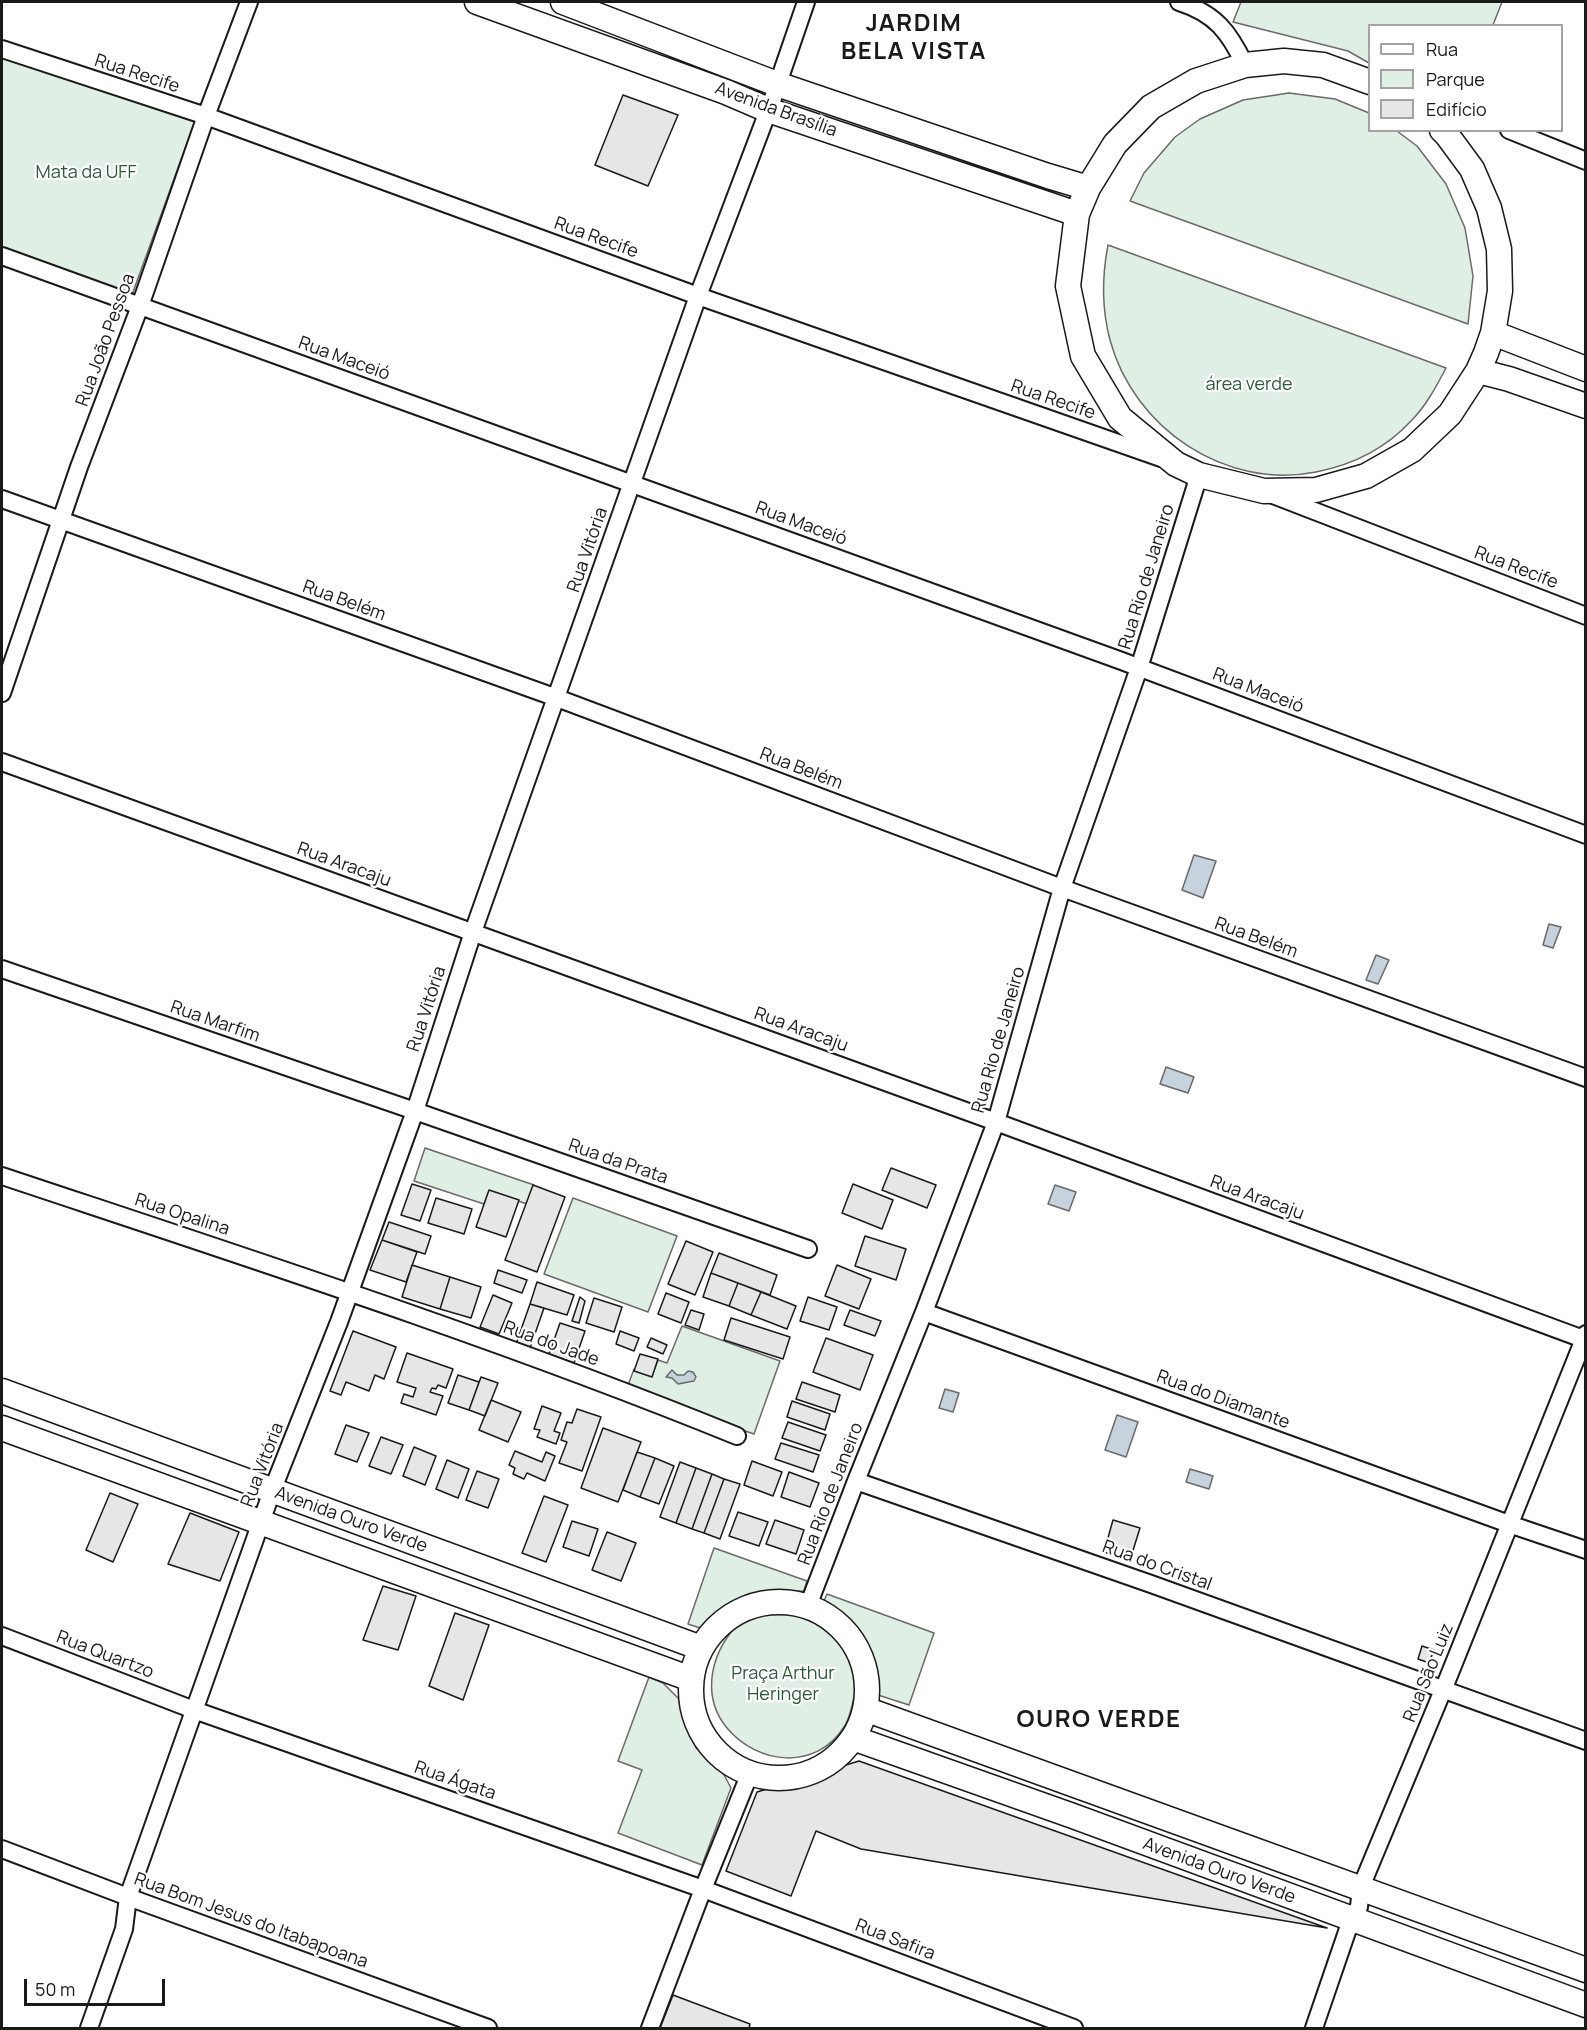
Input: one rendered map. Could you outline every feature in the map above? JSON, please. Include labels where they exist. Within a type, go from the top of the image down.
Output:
[{"type":"street","name":"Rua João Pessoa","points":[[2,693],[79,467],[140,306],[206,116],[249,2]]},
{"type":"street","name":"Avenida Brasília","points":[[477,2],[726,92],[768,110],[1077,214]]},
{"type":"street","name":"Avenida Brasília","points":[[563,2],[777,84],[1088,188]]},
{"type":"street","name":"Rua Vitória","points":[[89,2028],[124,1929],[128,1897],[194,1710],[272,1491],[350,1292],[415,1111],[473,932],[698,296],[806,2]]},
{"type":"street","points":[[1179,2],[1215,19],[1232,39],[1245,65]]},
{"type":"street","name":"Rua Recife","points":[[2,49],[206,116],[698,296],[1176,464]]},
{"type":"street","points":[[1368,81],[1323,65],[1284,62],[1245,65],[1196,81],[1151,107],[1115,144],[1088,188],[1077,214],[1068,286],[1083,356],[1120,418],[1176,464],[1199,475],[1264,491],[1316,490],[1366,476],[1412,450],[1450,414],[1478,371],[1493,333],[1500,291],[1499,249],[1489,208],[1472,169],[1448,132]]},
{"type":"street","points":[[1514,132],[1586,161]]},
{"type":"street","name":"Rua Maceió","points":[[2,256],[1139,668],[1586,835]]},
{"type":"street","points":[[1493,333],[1586,369]]},
{"type":"street","points":[[1478,371],[1509,379],[1586,406]]},
{"type":"street","name":"Rua Rio de Janeiro","points":[[808,1606],[996,1122],[1062,888],[1139,668],[1199,475]]},
{"type":"street","name":"Rua Recife","points":[[1264,491],[1586,616]]},
{"type":"street","name":"Rua Belém","points":[[2,499],[557,698],[1062,888],[1586,1078]]},
{"type":"street","name":"Rua Aracaju","points":[[2,762],[1585,1338]]},
{"type":"street","name":"Rua Marfim","points":[[2,969],[415,1111]]},
{"type":"street","name":"Rua da Prata","points":[[415,1111],[808,1249]]},
{"type":"street","name":"Rua Opalina","points":[[2,1176],[350,1292]]},
{"type":"street","name":"Rua do Jade","points":[[350,1292],[653,1402],[737,1436]]},
{"type":"street","name":"Rua do Diamante","points":[[924,1312],[1586,1550]]},
{"type":"street","name":"Rua São Luiz","points":[[1314,2028],[1351,1920],[1359,1907],[1361,1887],[1444,1690],[1585,1338]]},
{"type":"street","name":"Avenida Ouro Verde","points":[[2,1390],[702,1648]]},
{"type":"street","name":"Avenida Ouro Verde","points":[[2,1428],[691,1679]]},
{"type":"street","name":"Rua do Cristal","points":[[856,1481],[1151,1584],[1586,1742]]},
{"type":"street","points":[[784,1602],[808,1606],[825,1614],[839,1625],[861,1655],[867,1681],[866,1708],[853,1738],[837,1755],[818,1768],[796,1776],[773,1778],[750,1773],[729,1762],[711,1746],[698,1725],[692,1702],[691,1679],[696,1661],[716,1628],[736,1613],[759,1604],[784,1602]]},
{"type":"street","name":"Rua Quartzo","points":[[2,1636],[194,1710]]},
{"type":"street","name":"Avenida Ouro Verde","points":[[866,1708],[1107,1798],[1361,1887],[1586,1970]]},
{"type":"street","name":"Rua Ágata","points":[[194,1710],[703,1889]]},
{"type":"street","name":"Avenida Ouro Verde","points":[[853,1738],[1586,2005]]},
{"type":"street","points":[[650,2028],[750,1773]]},
{"type":"street","name":"Rua Bom Jesus do Itabapoana","points":[[2,1849],[488,2028]]},
{"type":"street","name":"Rua Safira","points":[[703,1889],[1074,2028]]},
{"type":"green space","points":[[1241,2],[1502,2],[1493,24],[1368,24],[1368,62],[1348,51],[1233,22]]},
{"type":"green space","name":"Mata da UFF","points":[[2,52],[195,121],[132,295],[2,249]]},
{"type":"green space","points":[[1289,93],[1335,99],[1368,113],[1368,132],[1398,132],[1417,146],[1446,184],[1465,228],[1473,276],[1468,324],[1130,201],[1144,173],[1175,137],[1200,119],[1243,100]]},
{"type":"green space","name":"área verde","points":[[1108,245],[1446,368],[1426,403],[1401,431],[1368,454],[1343,465],[1316,472],[1282,475],[1249,471],[1218,462],[1188,446],[1162,426],[1140,401],[1122,372],[1110,340],[1105,317],[1104,281]]},
{"type":"green space","points":[[425,1148],[534,1185],[527,1204],[489,1191],[484,1204],[414,1181]]},
{"type":"green space","points":[[573,1198],[677,1236],[648,1312],[544,1274]]},
{"type":"green space","points":[[682,1326],[780,1361],[754,1434],[652,1399],[627,1388],[634,1369],[652,1376],[658,1360],[667,1363]]},
{"type":"green space","points":[[714,1548],[807,1581],[804,1591],[751,1594],[703,1629],[688,1624]]},
{"type":"green space","points":[[827,1594],[934,1633],[909,1705],[875,1694],[874,1662],[865,1639],[849,1620],[824,1601]]},
{"type":"green space","name":"Praça Arthur Heringer","points":[[793,1608],[815,1613],[837,1628],[852,1652],[857,1675],[851,1710],[844,1727],[832,1741],[818,1751],[787,1758],[770,1756],[754,1750],[727,1728],[714,1705],[712,1680],[718,1655],[739,1622],[757,1614]]},
{"type":"green space","points":[[649,1677],[663,1683],[682,1702],[696,1748],[722,1771],[731,1788],[702,1865],[618,1833],[642,1770],[618,1761]]},
{"type":"shaded area","points":[[1194,855],[1216,861],[1203,898],[1182,890]]},
{"type":"shaded area","points":[[1549,924],[1561,927],[1553,948],[1543,945]]},
{"type":"shaded area","points":[[1376,955],[1389,960],[1378,984],[1366,980]]},
{"type":"shaded area","points":[[1166,1067],[1194,1077],[1188,1093],[1160,1084]]},
{"type":"shaded area","points":[[1055,1185],[1076,1192],[1069,1211],[1048,1204]]},
{"type":"shaded area","points":[[672,1370],[677,1375],[684,1375],[688,1371],[693,1372],[696,1377],[694,1381],[678,1384],[672,1378],[666,1377]]},
{"type":"shaded area","points":[[945,1389],[959,1393],[953,1412],[939,1408]]},
{"type":"shaded area","points":[[1117,1415],[1138,1422],[1126,1457],[1105,1450]]},
{"type":"shaded area","points":[[1190,1469],[1213,1476],[1209,1489],[1186,1482]]},
{"type":"building","points":[[623,95],[678,115],[648,186],[595,165]]},
{"type":"building","points":[[891,1168],[936,1185],[927,1208],[882,1190]]},
{"type":"building","points":[[412,1184],[431,1190],[420,1221],[401,1215]]},
{"type":"building","points":[[853,1184],[893,1200],[882,1229],[842,1213]]},
{"type":"building","points":[[533,1185],[565,1197],[537,1272],[505,1260]]},
{"type":"building","points":[[489,1190],[519,1200],[506,1237],[476,1227]]},
{"type":"building","points":[[436,1198],[472,1209],[464,1234],[428,1223]]},
{"type":"building","points":[[389,1222],[431,1236],[425,1254],[382,1240]]},
{"type":"building","points":[[865,1236],[906,1249],[896,1280],[855,1266]]},
{"type":"building","points":[[382,1240],[417,1252],[406,1282],[370,1270]]},
{"type":"building","points":[[686,1241],[713,1252],[695,1295],[668,1284]]},
{"type":"building","points":[[719,1253],[777,1275],[770,1295],[711,1273]]},
{"type":"building","points":[[412,1265],[450,1277],[440,1309],[402,1297]]},
{"type":"building","points":[[837,1265],[871,1279],[859,1309],[825,1296]]},
{"type":"building","points":[[498,1270],[527,1280],[522,1293],[494,1283]]},
{"type":"building","points":[[711,1273],[738,1283],[729,1306],[703,1297]]},
{"type":"building","points":[[450,1277],[481,1287],[471,1318],[440,1309]]},
{"type":"building","points":[[537,1282],[574,1295],[567,1315],[530,1304]]},
{"type":"building","points":[[738,1283],[761,1292],[751,1315],[729,1306]]},
{"type":"building","points":[[761,1292],[796,1306],[787,1329],[751,1315]]},
{"type":"building","points":[[666,1293],[689,1302],[681,1323],[658,1314]]},
{"type":"building","points":[[493,1295],[512,1303],[499,1334],[480,1327]]},
{"type":"building","points":[[580,1297],[585,1301],[579,1323],[572,1321]]},
{"type":"building","points":[[808,1297],[837,1307],[829,1330],[800,1321]]},
{"type":"building","points":[[594,1298],[622,1307],[614,1332],[586,1323]]},
{"type":"building","points":[[530,1304],[544,1308],[530,1348],[516,1344]]},
{"type":"building","points":[[691,1310],[704,1314],[699,1330],[685,1325]]},
{"type":"building","points":[[850,1310],[881,1321],[875,1336],[844,1325]]},
{"type":"building","points":[[731,1318],[790,1337],[783,1359],[724,1340]]},
{"type":"building","points":[[560,1323],[585,1331],[574,1363],[549,1354]]},
{"type":"building","points":[[353,1331],[396,1347],[384,1379],[375,1375],[369,1391],[346,1382],[341,1395],[330,1391]]},
{"type":"building","points":[[620,1331],[639,1338],[634,1351],[616,1344]]},
{"type":"building","points":[[651,1338],[667,1345],[663,1354],[647,1347]]},
{"type":"building","points":[[826,1338],[873,1355],[860,1390],[813,1372]]},
{"type":"building","points":[[407,1353],[453,1369],[446,1388],[438,1385],[430,1392],[443,1396],[436,1415],[401,1403],[404,1394],[413,1397],[416,1388],[397,1382]]},
{"type":"building","points":[[640,1354],[658,1359],[652,1377],[634,1371]]},
{"type":"building","points":[[458,1375],[479,1382],[469,1410],[448,1403]]},
{"type":"building","points":[[481,1377],[498,1383],[485,1416],[469,1410]]},
{"type":"building","points":[[802,1382],[840,1395],[835,1412],[796,1399]]},
{"type":"building","points":[[491,1400],[521,1412],[508,1442],[479,1430]]},
{"type":"building","points":[[792,1401],[830,1414],[825,1430],[787,1417]]},
{"type":"building","points":[[542,1406],[561,1413],[554,1431],[560,1433],[556,1444],[537,1437],[540,1430],[534,1429]]},
{"type":"building","points":[[577,1409],[601,1417],[582,1471],[559,1463],[567,1442],[561,1440],[567,1422],[572,1423]]},
{"type":"building","points":[[788,1422],[826,1435],[820,1451],[782,1438]]},
{"type":"building","points":[[346,1425],[369,1433],[357,1462],[335,1454]]},
{"type":"building","points":[[603,1428],[641,1442],[618,1502],[581,1488]]},
{"type":"building","points":[[381,1437],[403,1445],[391,1474],[369,1466]]},
{"type":"building","points":[[781,1443],[819,1455],[813,1472],[775,1459]]},
{"type":"building","points":[[414,1447],[436,1456],[425,1485],[403,1476]]},
{"type":"building","points":[[515,1451],[542,1462],[546,1452],[555,1456],[545,1481],[527,1473],[524,1479],[513,1474],[515,1468],[509,1465]]},
{"type":"building","points":[[637,1452],[655,1458],[640,1497],[623,1490]]},
{"type":"building","points":[[655,1458],[674,1466],[659,1504],[640,1497]]},
{"type":"building","points":[[447,1460],[469,1469],[458,1498],[436,1489]]},
{"type":"building","points":[[752,1461],[782,1472],[773,1496],[744,1485]]},
{"type":"building","points":[[680,1462],[696,1468],[676,1523],[660,1517]]},
{"type":"building","points":[[696,1468],[712,1474],[692,1529],[676,1523]]},
{"type":"building","points":[[477,1471],[499,1479],[488,1508],[466,1500]]},
{"type":"building","points":[[789,1472],[819,1483],[810,1507],[781,1497]]},
{"type":"building","points":[[712,1474],[724,1479],[704,1533],[692,1529]]},
{"type":"building","points":[[724,1479],[740,1484],[720,1539],[704,1533]]},
{"type":"building","points":[[110,1493],[138,1504],[113,1562],[86,1550]]},
{"type":"building","points":[[544,1496],[568,1505],[546,1562],[522,1553]]},
{"type":"building","points":[[738,1512],[768,1522],[759,1546],[729,1536]]},
{"type":"building","points":[[190,1513],[239,1532],[220,1581],[168,1564]]},
{"type":"building","points":[[775,1520],[804,1530],[796,1554],[766,1544]]},
{"type":"building","points":[[1113,1520],[1140,1528],[1130,1560],[1104,1552]]},
{"type":"building","points":[[572,1521],[598,1529],[589,1556],[563,1547]]},
{"type":"building","points":[[607,1532],[636,1543],[621,1581],[592,1570]]},
{"type":"building","points":[[383,1586],[416,1596],[398,1650],[363,1640]]},
{"type":"building","points":[[455,1613],[489,1625],[463,1700],[429,1686]]},
{"type":"building","points":[[1422,1646],[1434,1650],[1429,1663],[1418,1659]]},
{"type":"building","points":[[859,1761],[1327,1928],[861,1849],[816,1831],[791,1896],[726,1871],[757,1792]]},
{"type":"building","points":[[673,1995],[750,2024],[749,2028],[660,2028]]},
{"type":"district","name":"JARDIM BELA VISTA","points":[[914,38]]},
{"type":"district","name":"OURO VERDE","points":[[1099,1720]]}]
